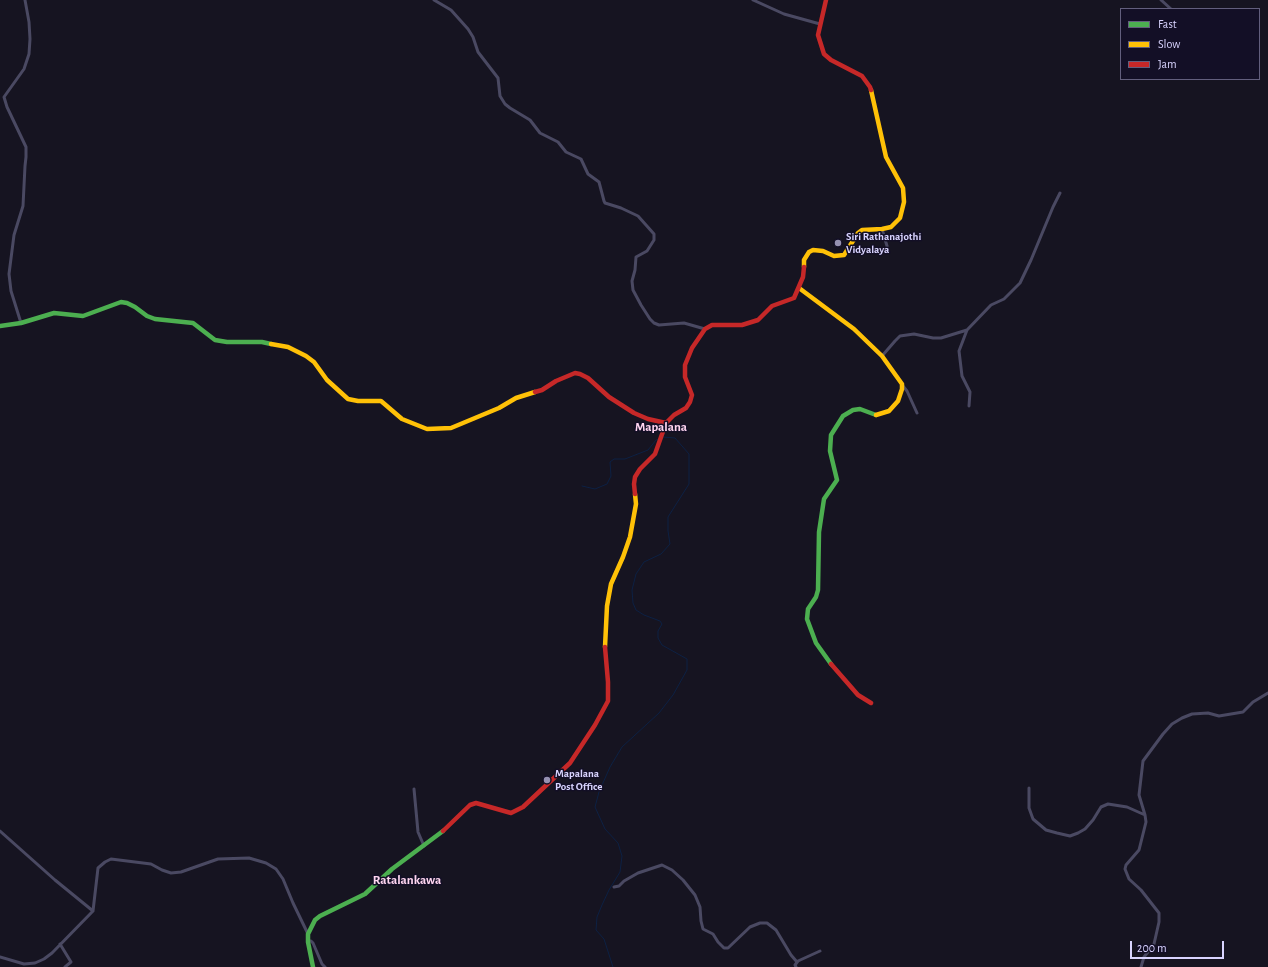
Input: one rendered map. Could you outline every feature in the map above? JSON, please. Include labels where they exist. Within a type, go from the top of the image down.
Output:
[{"type":"main road","points":[[313,967],[308,934],[315,920],[364,894],[392,869],[437,836],[470,805],[476,803],[483,804],[511,813],[522,807],[570,763],[595,725],[608,701],[605,650],[607,606],[614,575],[623,557],[630,537],[636,504],[634,484],[635,477],[640,469],[655,454],[666,423],[674,415],[686,408],[690,402],[692,395],[685,377],[685,365],[692,348],[705,329],[712,325],[742,325],[758,320],[772,306],[794,298],[803,277],[804,260],[810,252],[818,250],[834,256],[844,255],[858,233],[862,230],[891,227],[900,218],[904,202],[903,188],[886,157],[870,87],[862,76],[831,60],[824,54],[819,40],[820,24],[826,0]]},
{"type":"main road","points":[[799,288],[840,317],[882,356],[902,384],[898,401],[889,411],[879,415],[874,415],[860,409],[853,410],[843,416],[831,435],[830,451],[837,480],[824,499],[819,532],[818,590],[816,597],[808,609],[807,619],[816,643],[827,660],[858,695],[871,703]]},
{"type":"main road","points":[[0,326],[21,323],[54,313],[83,316],[121,302],[127,303],[147,316],[155,319],[193,323],[219,341],[262,342],[288,347],[314,362],[327,380],[348,399],[358,401],[381,401],[402,419],[427,429],[451,428],[499,408],[516,398],[542,390],[556,381],[575,373],[588,378],[609,397],[634,413],[648,419],[666,423]]},
{"type":"street","points":[[4,97],[24,69],[29,54],[29,22],[25,0]]},
{"type":"street","points":[[434,0],[451,10],[468,29],[473,37],[478,52],[498,78],[500,96],[505,104],[530,120],[540,133],[558,142],[566,152],[581,159],[588,174],[599,182],[605,203],[621,208],[638,216],[654,234],[654,240],[647,250],[636,257],[632,282],[641,305],[650,319],[659,325],[684,324],[705,329]]},
{"type":"street","points":[[753,0],[761,5],[784,14],[820,24]]},
{"type":"street","points":[[1161,0],[1170,8]]},
{"type":"street","points":[[0,96],[4,97]]},
{"type":"street","points":[[4,97],[7,107],[26,148],[23,206],[14,235],[9,274],[11,291],[21,323]]},
{"type":"street","points":[[969,406],[970,392],[962,376],[959,352],[967,330],[991,305],[1004,299],[1020,282],[1060,193]]},
{"type":"street","points":[[882,229],[887,246]]},
{"type":"street","points":[[882,356],[900,336],[914,334],[941,338],[967,330]]},
{"type":"street","points":[[902,384],[918,413]]},
{"type":"street","points":[[1141,967],[1144,956],[1154,944],[1159,922],[1159,913],[1141,890],[1129,879],[1125,869],[1126,865],[1139,850],[1146,822],[1139,795],[1143,761],[1172,724],[1182,718],[1192,714],[1208,713],[1219,716],[1243,712],[1253,702],[1268,693]]},
{"type":"street","points":[[1029,788],[1029,808],[1033,819],[1046,830],[1057,833],[1070,836],[1078,833],[1093,820],[1101,807],[1108,804],[1127,807],[1145,815]]},
{"type":"street","points":[[414,789],[418,832],[424,846]]},
{"type":"street","points":[[0,830],[55,880],[93,911]]},
{"type":"street","points":[[0,957],[20,965],[33,965],[44,960],[93,911],[98,868],[111,859],[151,864],[171,873],[181,872],[218,859],[249,858],[266,863],[276,869],[283,879],[308,934]]},
{"type":"street","points":[[614,887],[619,886],[624,881],[638,873],[662,865],[672,870],[683,880],[695,896],[700,907],[703,929],[713,934],[724,948],[728,948],[750,927],[760,923],[767,923],[776,930],[797,962]]},
{"type":"street","points":[[308,942],[311,941],[313,943],[322,964],[325,967]]},
{"type":"street","points":[[60,944],[71,962],[65,967]]},
{"type":"street","points":[[797,962],[820,951]]},
{"type":"street","points":[[796,967],[797,962]]},
{"type":"waterway","points":[[613,967],[604,939],[596,930],[597,917],[609,890],[620,872],[622,856],[618,843],[605,829],[595,807],[599,792],[610,767],[622,747],[659,713],[673,695],[687,670],[687,659],[662,645],[658,638],[658,631],[662,624],[660,621],[644,615],[636,610],[633,603],[632,590],[636,574],[644,562],[661,554],[670,544],[668,517],[689,484],[689,454],[675,438],[663,437]]},
{"type":"waterway","points":[[582,486],[595,489],[607,484],[611,476],[610,462],[614,459],[625,459],[648,450],[656,440],[659,439]]},
{"type":"traffic: fast","points":[[0,326],[21,323],[54,313],[83,316],[121,302],[127,303],[147,316],[155,319],[193,323],[215,340],[227,342],[262,342],[271,344]]},
{"type":"traffic: fast","points":[[831,664],[816,643],[807,619],[808,609],[816,597],[818,590],[819,532],[824,499],[837,480],[830,451],[831,435],[843,416],[853,410],[860,409],[876,415]]},
{"type":"traffic: fast","points":[[313,967],[308,934],[315,920],[320,916],[365,894],[392,869],[443,831]]},
{"type":"traffic: slow","points":[[804,267],[804,260],[809,252],[813,250],[823,251],[834,256],[844,255],[858,233],[862,230],[891,227],[900,218],[904,202],[903,188],[886,157],[871,90]]},
{"type":"traffic: slow","points":[[799,288],[854,329],[882,356],[902,384],[898,401],[889,411],[876,415]]},
{"type":"traffic: slow","points":[[271,344],[288,347],[306,356],[314,362],[327,380],[348,399],[358,401],[381,401],[402,419],[427,429],[451,428],[499,408],[516,398],[535,392]]},
{"type":"traffic: slow","points":[[605,647],[607,606],[611,584],[630,537],[636,504],[635,494]]},
{"type":"traffic: jam","points":[[826,0],[818,35],[824,54],[831,60],[862,76],[871,90]]},
{"type":"traffic: jam","points":[[635,494],[635,477],[640,469],[655,454],[666,423],[674,415],[686,408],[690,402],[692,395],[685,377],[685,365],[692,348],[705,329],[712,325],[742,325],[758,320],[772,306],[794,298],[803,277],[804,267]]},
{"type":"traffic: jam","points":[[535,392],[575,373],[580,374],[588,378],[609,397],[634,413],[648,419],[666,423]]},
{"type":"traffic: jam","points":[[443,831],[470,805],[476,803],[511,813],[523,807],[570,763],[595,725],[608,701],[605,647]]},
{"type":"traffic: jam","points":[[831,664],[858,695],[871,703]]},
{"type":"place","name":"Siri Rathanajothi Vidyalaya","points":[[838,243]]},
{"type":"place","name":"Mapalana Post Office","points":[[547,780]]},
{"type":"district","name":"Mapalana","points":[[661,427]]},
{"type":"district","name":"Ratalankawa","points":[[407,880]]}]
